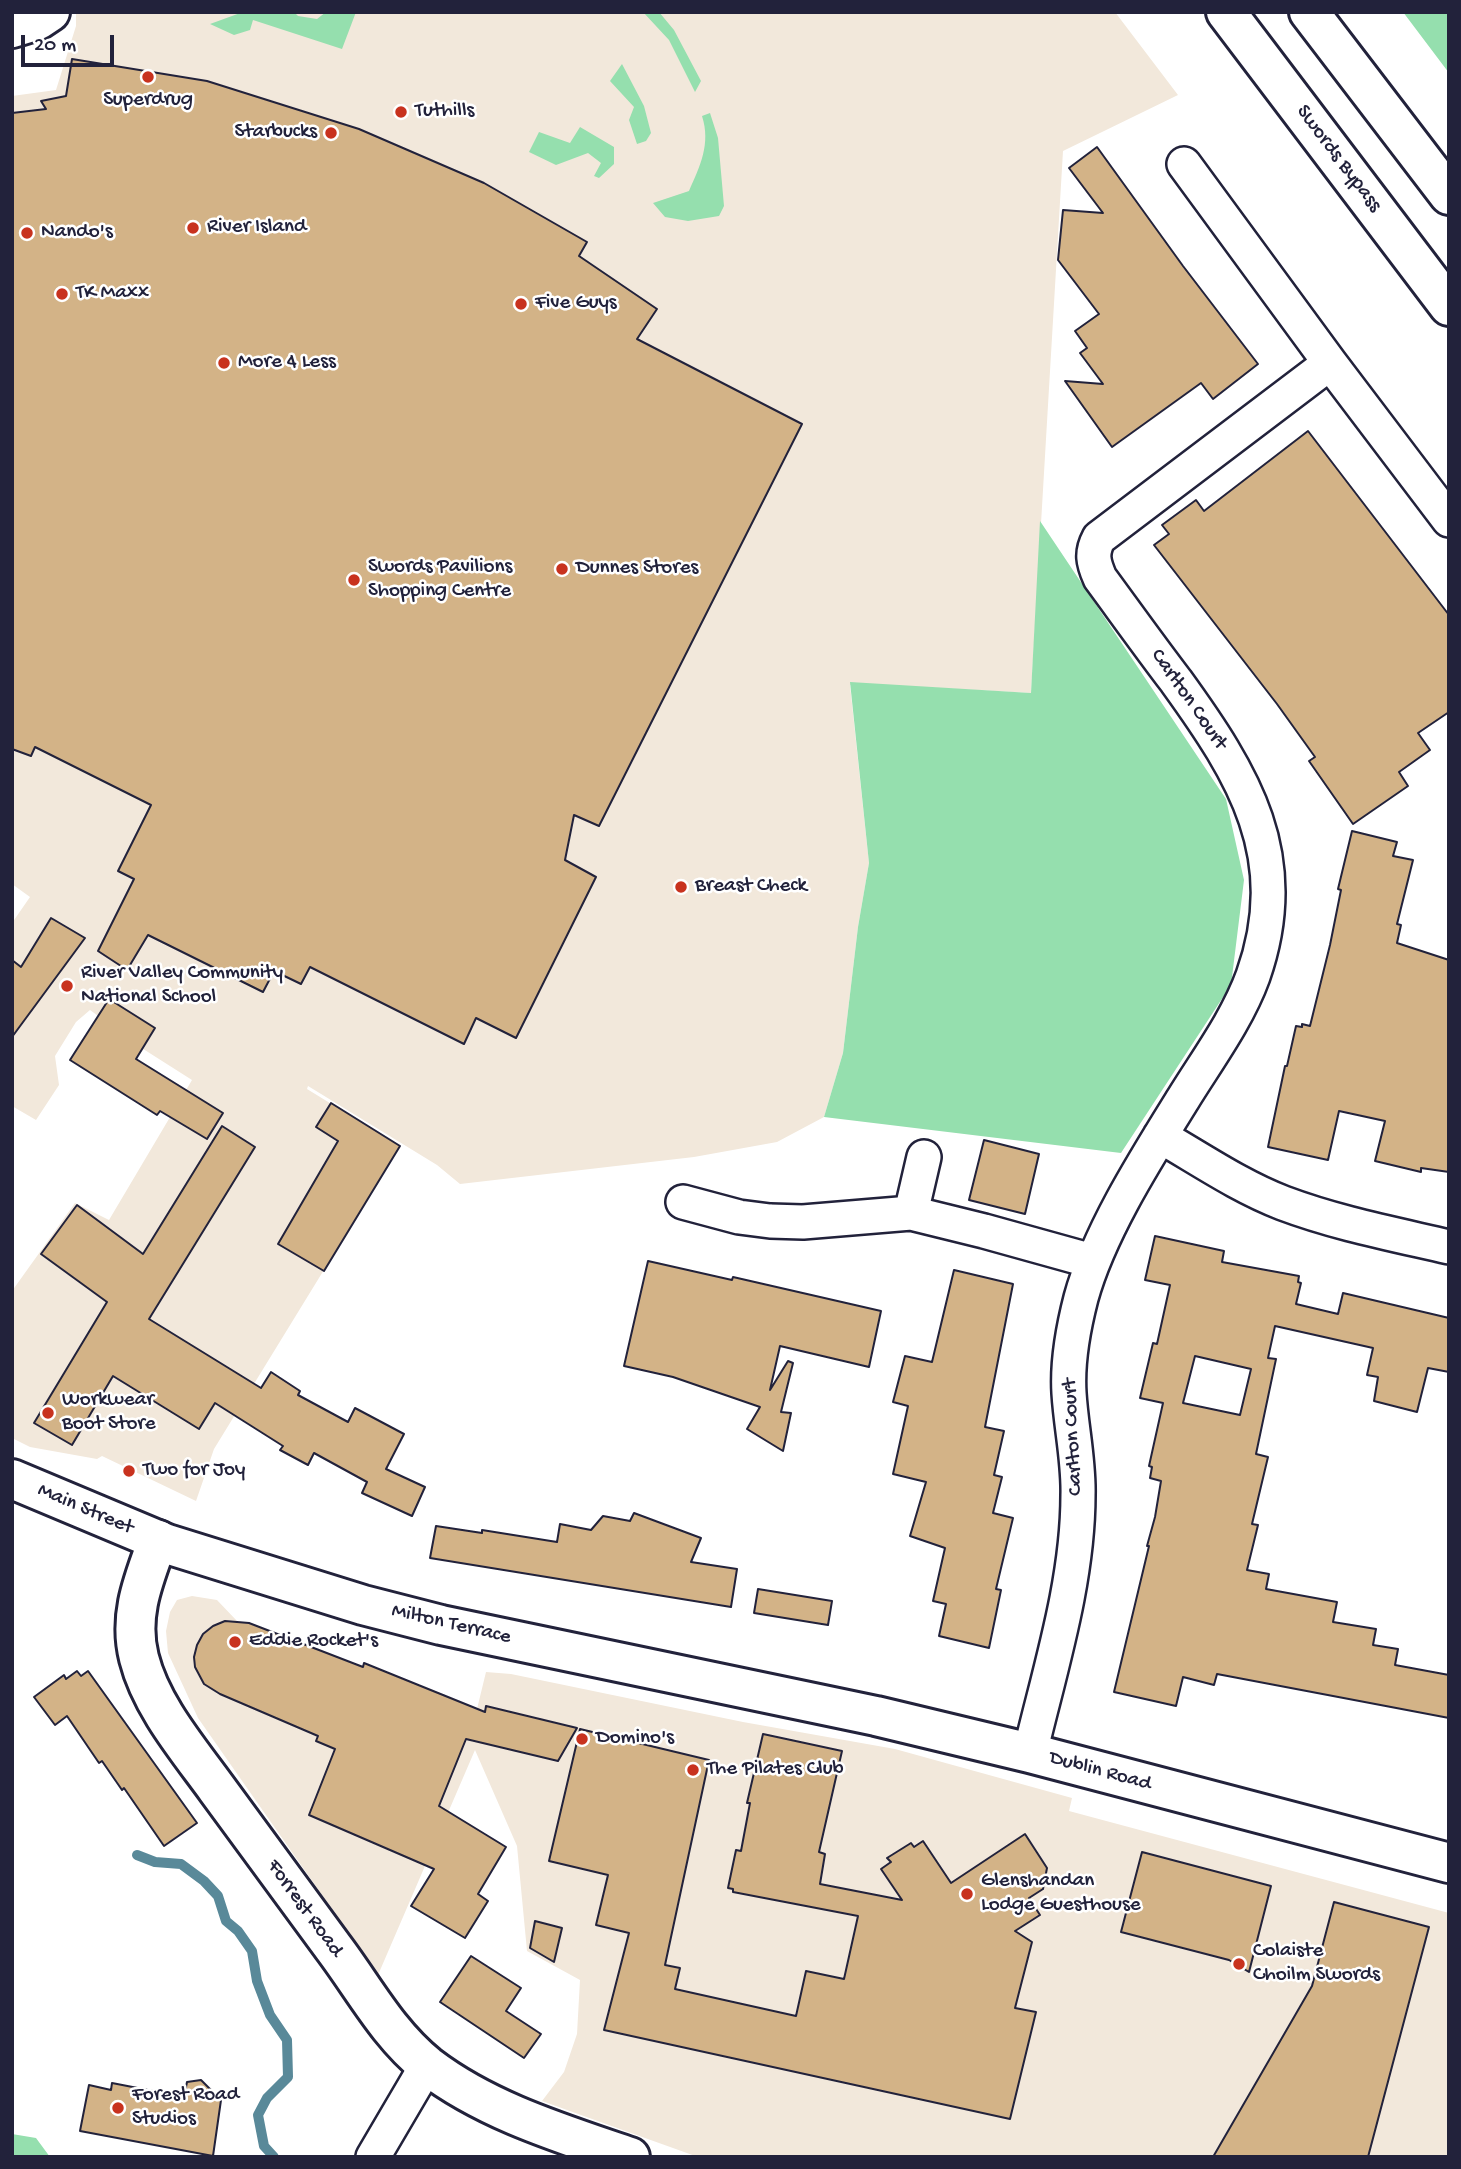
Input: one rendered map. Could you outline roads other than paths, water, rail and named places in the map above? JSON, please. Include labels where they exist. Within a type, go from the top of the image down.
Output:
[{"type":"main road","points":[[12,27],[38,20],[50,12]]},
{"type":"main road","name":"Swords Bypass","points":[[1226,12],[1449,306]]},
{"type":"main road","points":[[1309,12],[1449,195]]},
{"type":"main road","name":"Main Street","points":[[12,1479],[159,1540]]},
{"type":"main road","name":"Milton Terrace","points":[[159,1540],[363,1605],[441,1625],[749,1688]]},
{"type":"main road","name":"Forrest Road","points":[[159,1540],[136,1602],[134,1633],[139,1660],[155,1697],[184,1743],[382,2018],[427,2065],[457,2085],[495,2106],[549,2129],[630,2157]]},
{"type":"main road","name":"Dublin Road","points":[[749,1688],[1030,1753],[1449,1863]]},
{"type":"street","points":[[1184,164],[1449,520]]},
{"type":"street","name":"Carlton Court","points":[[1030,1753],[1064,1608],[1074,1549],[1079,1494],[1069,1390],[1070,1349],[1080,1301],[1092,1261],[1160,1136],[1238,1010],[1264,938],[1267,898],[1266,861],[1259,826],[1246,791],[1230,759],[1206,723],[1100,578],[1093,562],[1093,549],[1099,538],[1330,363]]},
{"type":"street","points":[[1160,1136],[1241,1184],[1280,1202],[1319,1216],[1449,1247]]},
{"type":"street","points":[[911,1213],[925,1157]]},
{"type":"street","points":[[682,1202],[739,1217],[770,1221],[803,1222],[911,1213],[1092,1261]]},
{"type":"street","points":[[373,2157],[427,2065]]},
{"type":"waterway","points":[[137,1855],[155,1862],[181,1864],[204,1881],[218,1896],[226,1921],[238,1931],[252,1951],[257,1981],[270,2015],[287,2040],[288,2077],[267,2098],[258,2115],[264,2146],[274,2157]]},
{"type":"place","name":"Superdrug","points":[[148,77]]},
{"type":"place","name":"Tuthills","points":[[401,112]]},
{"type":"place","name":"Starbucks","points":[[331,133]]},
{"type":"place","name":"River Island","points":[[193,228]]},
{"type":"place","name":"Nando's","points":[[27,233]]},
{"type":"place","name":"TK Maxx","points":[[62,294]]},
{"type":"place","name":"Five Guys","points":[[521,304]]},
{"type":"place","name":"More 4 Less","points":[[224,363]]},
{"type":"place","name":"Dunnes Stores","points":[[562,569]]},
{"type":"place","name":"Swords Pavilions Shopping Centre","points":[[354,580]]},
{"type":"place","name":"Breast Check","points":[[681,887]]},
{"type":"place","name":"River Valley Community National School","points":[[67,986]]},
{"type":"place","name":"Workwear Boot Store","points":[[48,1413]]},
{"type":"place","name":"Two for Joy","points":[[129,1471]]},
{"type":"place","name":"Eddie Rocket's","points":[[235,1642]]},
{"type":"place","name":"Domino's","points":[[582,1739]]},
{"type":"place","name":"The Pilates Club","points":[[693,1770]]},
{"type":"place","name":"Glenshandan Lodge Guesthouse","points":[[967,1894]]},
{"type":"place","name":"Colaiste Choilm Swords","points":[[1239,1964]]},
{"type":"place","name":"Forest Road Studios","points":[[118,2108]]}]
